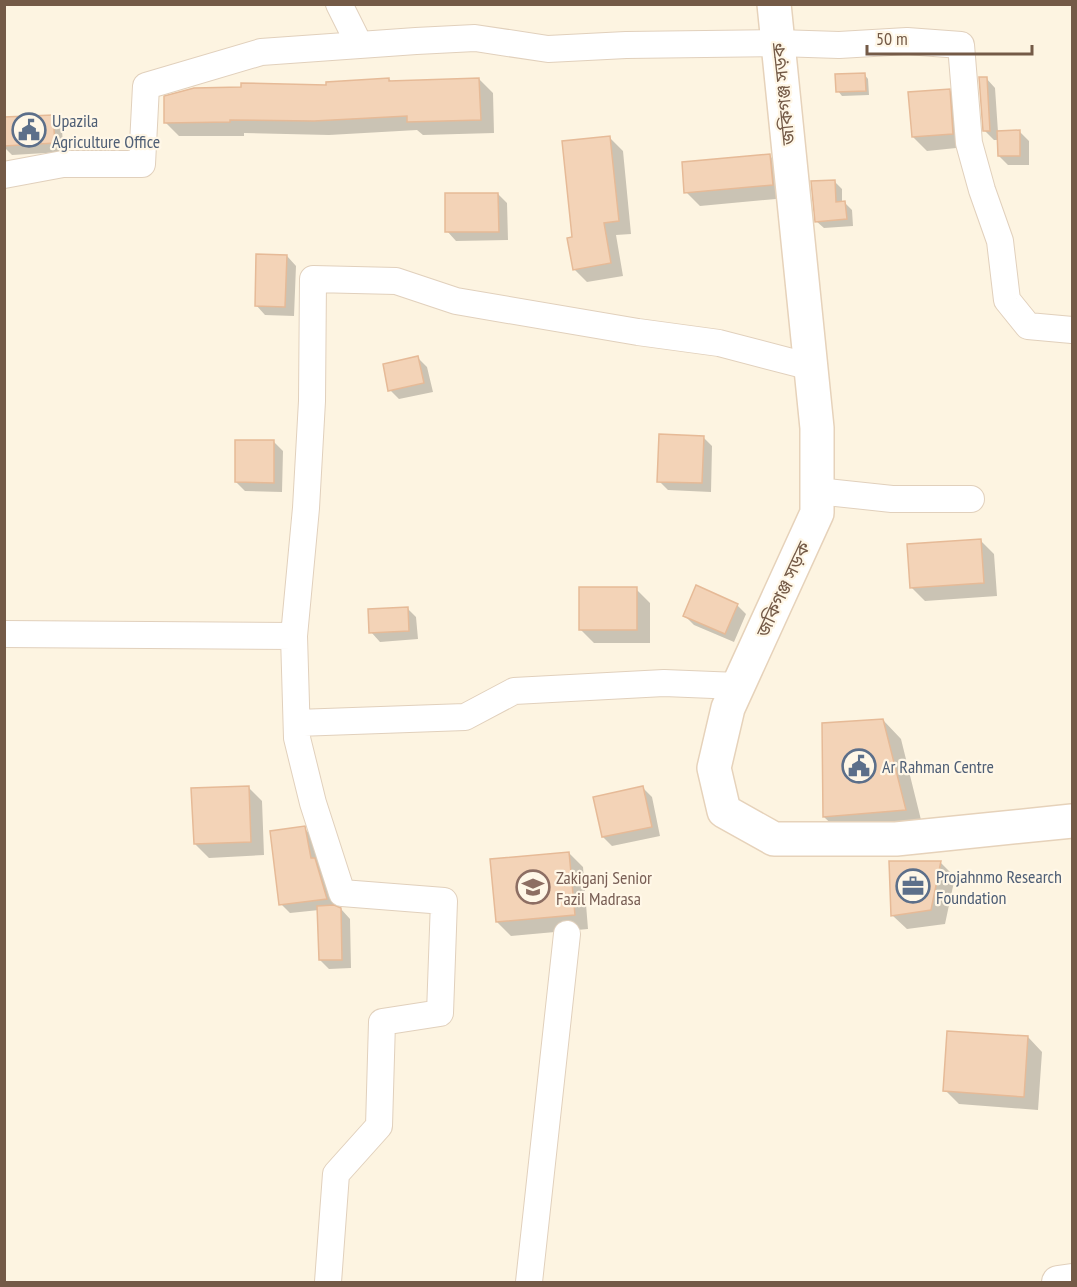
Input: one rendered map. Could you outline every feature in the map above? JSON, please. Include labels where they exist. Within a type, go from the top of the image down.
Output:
[{"type":"main road","name":"জকিগঞ্জ সড়ক","points":[[774,4],[817,428],[817,513],[728,708],[714,768],[724,811],[774,839],[896,839],[1072,821]]},
{"type":"street","points":[[339,4],[359,44]]},
{"type":"street","points":[[4,175],[63,164],[142,164],[146,86],[261,52],[475,38],[548,49],[626,45],[778,43],[839,45],[907,41],[961,45],[969,143],[1000,241],[1007,300],[1028,326],[1072,330]]},
{"type":"street","points":[[328,1282],[336,1174],[378,1126],[382,1022],[440,1013],[444,900],[342,893],[313,803],[297,738],[294,636],[306,508],[312,401],[313,279],[396,281],[456,301],[638,332],[719,343],[811,367]]},
{"type":"street","points":[[817,491],[892,499],[971,499]]},
{"type":"street","points":[[4,634],[294,636]]},
{"type":"street","points":[[297,723],[465,717],[514,691],[664,683],[738,686]]},
{"type":"street","points":[[528,1282],[567,934]]},
{"type":"street","points":[[1058,1282],[1072,1280]]},
{"type":"building","points":[[865,73],[866,91],[836,92],[835,74]]},
{"type":"building","points":[[979,77],[987,77],[990,131],[983,131]]},
{"type":"building","points":[[389,78],[389,81],[479,78],[481,120],[407,122],[407,116],[314,121],[230,120],[230,122],[164,123],[164,96],[194,88],[241,87],[241,83],[326,85],[326,82]]},
{"type":"building","points":[[950,89],[953,134],[912,137],[908,92]]},
{"type":"building","name":"Upazila Agriculture Office","points":[[53,115],[55,143],[4,146],[4,117]]},
{"type":"building","points":[[1020,130],[1020,156],[998,156],[997,131]]},
{"type":"building","points":[[610,136],[619,221],[604,223],[611,263],[573,270],[567,238],[572,237],[562,141]]},
{"type":"building","points":[[770,154],[773,185],[684,193],[682,162]]},
{"type":"building","points":[[835,180],[836,202],[845,201],[847,219],[815,222],[811,181]]},
{"type":"building","points":[[445,193],[498,193],[499,232],[445,232]]},
{"type":"building","points":[[256,254],[287,255],[285,307],[255,306]]},
{"type":"building","points":[[418,356],[424,383],[388,391],[383,364]]},
{"type":"building","points":[[659,434],[704,436],[702,483],[657,482]]},
{"type":"building","points":[[235,440],[274,440],[274,483],[235,482]]},
{"type":"building","points":[[981,539],[984,583],[910,588],[907,544]]},
{"type":"building","points":[[696,585],[738,604],[725,634],[683,616]]},
{"type":"building","points":[[579,587],[637,587],[637,630],[579,630]]},
{"type":"building","points":[[408,607],[409,631],[369,633],[368,609]]},
{"type":"building","name":"Ar Rahman Centre","points":[[883,719],[906,810],[823,817],[822,723]]},
{"type":"building","points":[[249,786],[251,842],[194,844],[191,788]]},
{"type":"building","points":[[643,786],[652,827],[602,837],[593,797]]},
{"type":"building","points":[[305,826],[311,858],[315,858],[327,899],[279,905],[270,831]]},
{"type":"building","name":"Zakiganj Senior Fazil Madrasa","points":[[569,852],[575,915],[496,922],[490,859]]},
{"type":"building","name":"Projahnmo Research Foundation","points":[[889,861],[941,861],[931,910],[891,916]]},
{"type":"building","points":[[334,905],[341,908],[342,960],[319,960],[317,906]]},
{"type":"building","points":[[947,1031],[1028,1036],[1024,1097],[943,1091]]},
{"type":"place","name":"Upazila Agriculture Office","points":[[29,130]]},
{"type":"place","name":"Ar Rahman Centre","points":[[859,766]]},
{"type":"place","name":"Projahnmo Research Foundation","points":[[913,886]]},
{"type":"place","name":"Zakiganj Senior Fazil Madrasa","points":[[533,887]]}]
